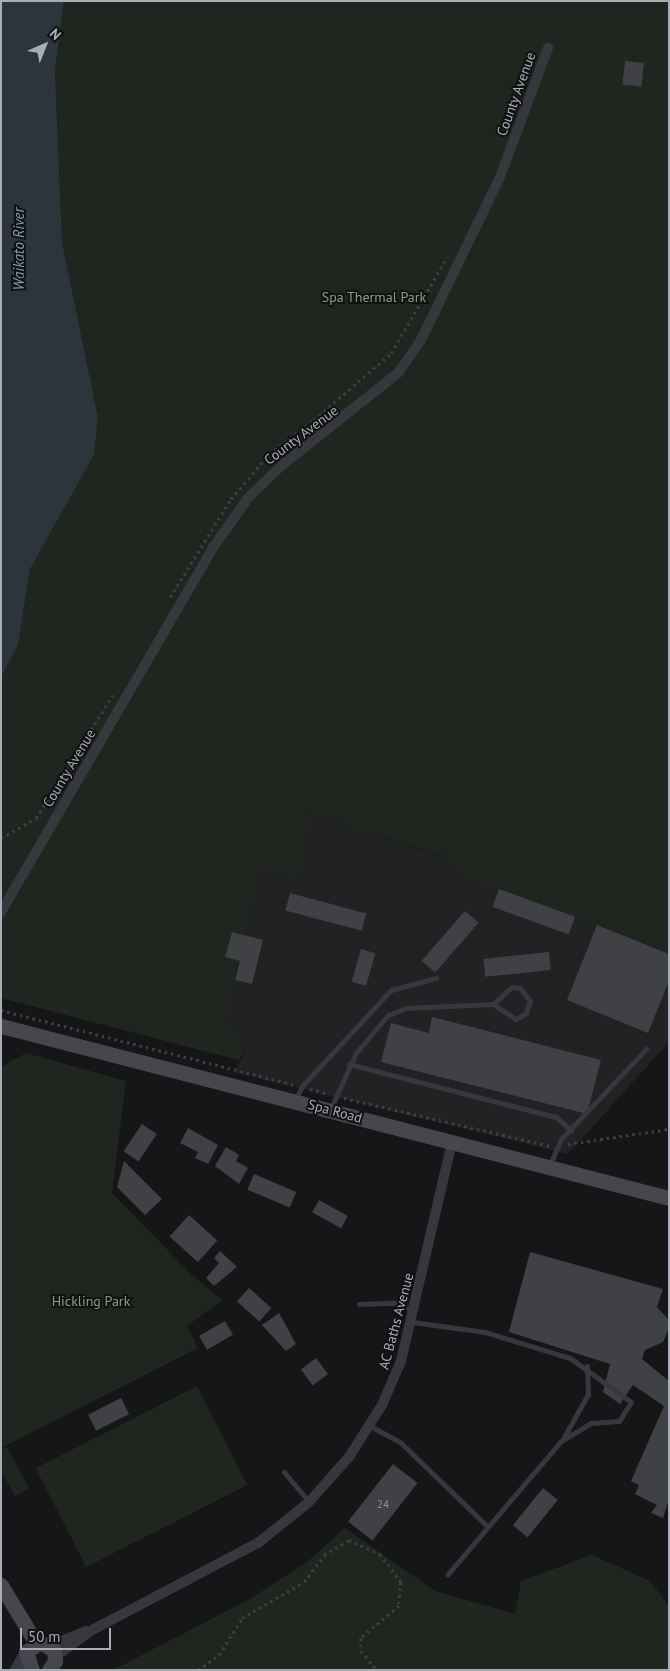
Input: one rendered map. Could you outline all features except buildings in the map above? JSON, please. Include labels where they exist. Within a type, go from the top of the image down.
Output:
[{"type":"main road","name":"Spa Road","points":[[1,1026],[295,1100],[669,1198]]},
{"type":"main road","points":[[1,1585],[43,1657],[32,1670]]},
{"type":"street","name":"County Avenue","points":[[1,912],[212,549],[248,498],[281,466],[398,373],[422,340],[500,177],[548,48]]},
{"type":"street","name":"AC Baths Avenue","points":[[43,1657],[238,1555],[309,1502],[370,1426],[393,1383],[412,1322],[452,1142]]},
{"type":"street","points":[[16,1670],[43,1657]]},
{"type":"lane","points":[[295,1100],[302,1086],[391,990],[436,978]]},
{"type":"lane","points":[[330,1110],[349,1064],[393,1013],[406,1008],[493,1004],[516,1020],[526,1013],[530,1000],[520,988],[512,988],[493,1004]]},
{"type":"lane","points":[[549,1167],[556,1146],[646,1049]]},
{"type":"lane","points":[[349,1064],[556,1117],[571,1130]]},
{"type":"lane","points":[[359,1304],[396,1303],[415,1310]]},
{"type":"lane","points":[[412,1322],[485,1332],[587,1366],[629,1396],[630,1409],[619,1420],[591,1423],[561,1441]]},
{"type":"lane","points":[[448,1574],[561,1441],[588,1394],[587,1366]]},
{"type":"lane","points":[[370,1426],[400,1442],[488,1527]]},
{"type":"lane","points":[[284,1472],[309,1502]]},
{"type":"path","points":[[314,420],[391,353],[451,250]]},
{"type":"path","points":[[198,1670],[219,1655],[242,1618],[304,1582],[330,1550],[348,1540],[380,1554],[401,1582],[399,1606],[361,1638],[361,1651],[377,1670]]},
{"type":"shaded area","points":[[309,815],[501,874],[669,939],[669,1042],[568,1154],[233,1072],[245,1053],[227,1013],[259,866]]},
{"type":"green space","name":"Spa Thermal Park","points":[[64,1],[669,1],[669,948],[502,892],[459,874],[441,855],[309,815],[301,879],[259,866],[227,1013],[245,1053],[238,1060],[1,998],[1,677],[18,645],[30,569],[94,455],[98,417],[62,242],[55,71]]},
{"type":"green space","name":"Hickling Park","points":[[26,1053],[126,1081],[112,1193],[192,1275],[222,1300],[187,1326],[198,1348],[1,1448],[1,1067]]},
{"type":"green space","points":[[197,1386],[247,1485],[86,1567],[36,1468]]},
{"type":"green space","points":[[7,1447],[29,1488],[15,1496],[1,1471],[1,1450]]},
{"type":"green space","points":[[345,1528],[435,1591],[515,1614],[521,1581],[592,1555],[650,1581],[669,1606],[669,1670],[113,1670],[248,1600],[307,1562]]},
{"type":"water","name":"Waikato River","points":[[1,1],[64,1],[55,71],[62,242],[98,417],[94,455],[30,569],[18,645],[1,677]]}]
